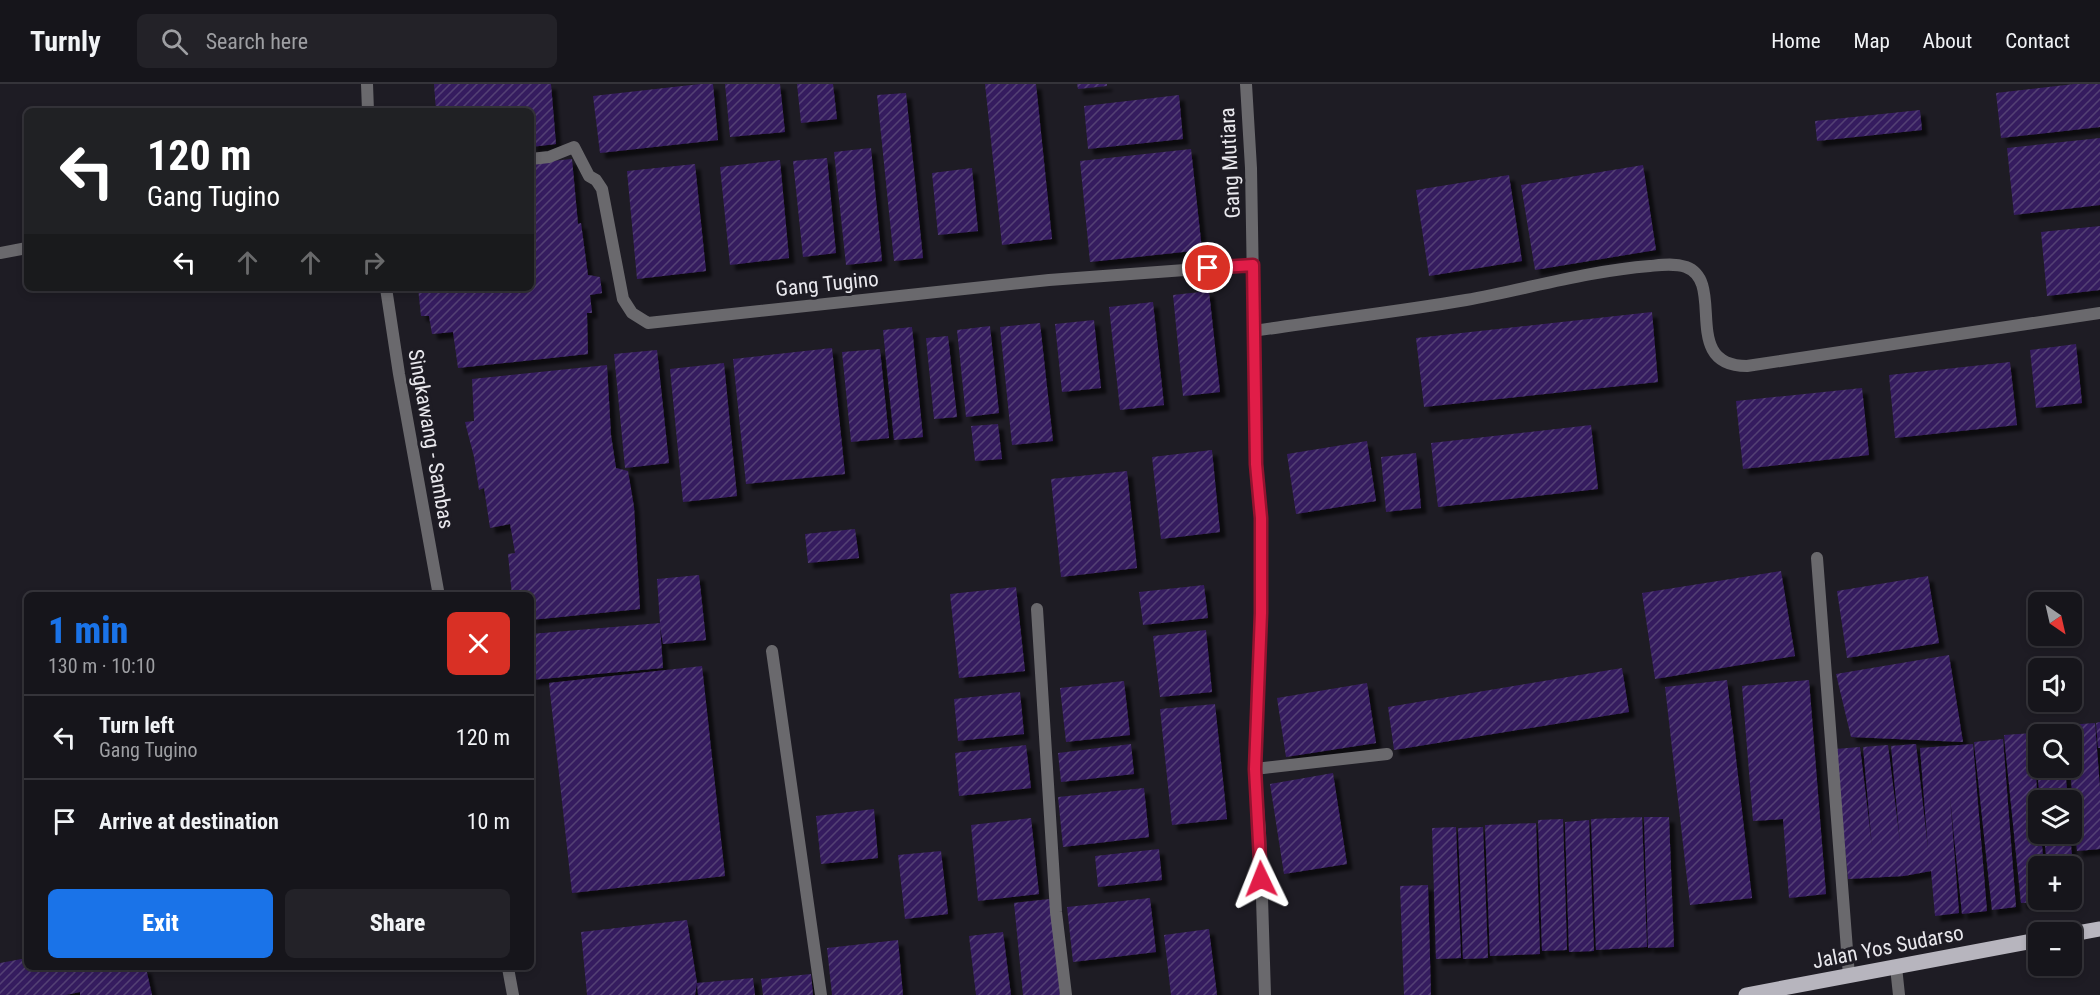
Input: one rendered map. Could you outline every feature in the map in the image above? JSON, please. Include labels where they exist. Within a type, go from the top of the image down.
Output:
[{"type":"main road","points":[[2082,932],[2100,929]]},
{"type":"main road","name":"Jalan Yos Sudarso","points":[[1746,995],[2028,942]]},
{"type":"street","points":[[368,84],[368,108]]},
{"type":"street","name":"Gang Mutiara","points":[[1246,84],[1251,168],[1256,464],[1261,518],[1261,601],[1255,769],[1260,833],[1265,995]]},
{"type":"street","name":"Gang Tugino","points":[[534,159],[549,157],[574,147],[589,176],[596,180],[602,189],[623,298],[632,313],[648,323],[1049,280],[1253,265]]},
{"type":"street","points":[[0,254],[24,249]]},
{"type":"street","points":[[1254,331],[1466,300],[1619,268],[1671,264],[1686,267],[1696,273],[1702,285],[1708,335],[1714,351],[1722,362],[1734,366],[1747,366],[2100,313]]},
{"type":"street","name":"Singkawang - Sambas","points":[[386,291],[437,592]]},
{"type":"street","points":[[1817,558],[1849,976]]},
{"type":"street","points":[[1037,609],[1056,912],[1066,995]]},
{"type":"street","points":[[772,651],[821,995]]},
{"type":"street","points":[[1255,769],[1387,754]]},
{"type":"street","points":[[1896,967],[1899,995]]},
{"type":"street","points":[[508,970],[513,995]]},
{"type":"building","points":[[434,84],[551,84],[556,144],[534,147],[534,108],[436,108]]},
{"type":"building","points":[[713,84],[718,140],[600,153],[593,96]]},
{"type":"building","points":[[725,84],[780,84],[785,132],[730,137]]},
{"type":"building","points":[[797,84],[833,84],[837,119],[801,123]]},
{"type":"building","points":[[985,84],[1036,84],[1052,239],[1002,245]]},
{"type":"building","points":[[1077,84],[1107,84],[1107,86],[1078,89]]},
{"type":"building","points":[[2074,84],[2100,84],[2100,127],[2001,138],[1996,93]]},
{"type":"building","points":[[906,93],[923,258],[894,261],[877,95]]},
{"type":"building","points":[[1179,95],[1183,139],[1088,149],[1084,106]]},
{"type":"building","points":[[1920,110],[1922,130],[1817,141],[1815,121]]},
{"type":"building","points":[[2100,138],[2100,205],[2014,215],[2007,148]]},
{"type":"building","points":[[871,148],[882,261],[846,265],[834,152]]},
{"type":"building","points":[[1191,149],[1202,250],[1090,262],[1080,161]]},
{"type":"building","points":[[827,158],[836,253],[803,257],[793,161]]},
{"type":"building","points":[[572,159],[578,224],[581,223],[588,275],[600,277],[602,293],[590,295],[592,313],[587,313],[588,354],[458,368],[453,332],[432,334],[429,316],[421,316],[418,291],[534,291],[534,163]]},
{"type":"building","points":[[780,160],[789,258],[730,265],[720,167]]},
{"type":"building","points":[[695,164],[706,271],[637,279],[627,171]]},
{"type":"building","points":[[1643,165],[1656,250],[1535,270],[1521,185]]},
{"type":"building","points":[[972,168],[978,231],[938,235],[932,173]]},
{"type":"building","points":[[1509,175],[1522,261],[1429,276],[1416,190]]},
{"type":"building","points":[[2100,226],[2100,290],[2047,296],[2041,232]]},
{"type":"building","points":[[1209,291],[1220,392],[1183,396],[1173,295]]},
{"type":"building","points":[[1153,302],[1164,405],[1120,410],[1109,307]]},
{"type":"building","points":[[1652,312],[1658,382],[1424,407],[1416,338]]},
{"type":"building","points":[[1094,320],[1101,388],[1062,392],[1055,324]]},
{"type":"building","points":[[1040,323],[1053,441],[1012,445],[1000,327]]},
{"type":"building","points":[[990,326],[999,413],[966,417],[957,330]]},
{"type":"building","points":[[912,327],[923,437],[894,440],[883,330]]},
{"type":"building","points":[[948,336],[957,417],[934,419],[926,338]]},
{"type":"building","points":[[2076,344],[2082,403],[2036,408],[2030,350]]},
{"type":"building","points":[[832,348],[845,474],[746,484],[733,359]]},
{"type":"building","points":[[880,349],[889,438],[851,442],[842,352]]},
{"type":"building","points":[[657,350],[669,463],[625,468],[614,354]]},
{"type":"building","points":[[2010,362],[2017,425],[1895,438],[1889,375]]},
{"type":"building","points":[[724,363],[737,496],[683,502],[670,369]]},
{"type":"building","points":[[607,365],[611,435],[616,468],[628,471],[634,507],[640,609],[534,620],[534,592],[512,592],[508,554],[515,553],[510,524],[490,528],[484,488],[479,490],[465,422],[474,421],[472,379]]},
{"type":"building","points":[[1862,388],[1869,455],[1743,469],[1736,401]]},
{"type":"building","points":[[998,424],[1002,459],[975,461],[971,426]]},
{"type":"building","points":[[1591,425],[1598,489],[1438,507],[1431,443]]},
{"type":"building","points":[[1367,441],[1376,501],[1296,514],[1287,454]]},
{"type":"building","points":[[1212,450],[1220,532],[1161,539],[1152,457]]},
{"type":"building","points":[[1416,453],[1421,508],[1386,512],[1381,457]]},
{"type":"building","points":[[1127,471],[1137,568],[1061,577],[1051,479]]},
{"type":"building","points":[[855,529],[859,558],[808,563],[805,534]]},
{"type":"building","points":[[1781,571],[1795,656],[1655,679],[1642,593]]},
{"type":"building","points":[[699,575],[706,640],[663,644],[660,626],[663,668],[534,680],[534,634],[660,623],[657,579]]},
{"type":"building","points":[[1928,576],[1939,643],[1847,658],[1837,591]]},
{"type":"building","points":[[1204,585],[1208,618],[1143,625],[1139,592]]},
{"type":"building","points":[[1016,587],[1025,671],[959,678],[950,594]]},
{"type":"building","points":[[1206,630],[1212,692],[1160,697],[1153,636]]},
{"type":"building","points":[[1949,655],[1963,742],[1851,737],[1836,674]]},
{"type":"building","points":[[702,666],[725,876],[572,893],[549,683]]},
{"type":"building","points":[[1622,668],[1629,712],[1394,750],[1388,707]]},
{"type":"building","points":[[1727,680],[1752,898],[1690,905],[1665,687]]},
{"type":"building","points":[[1809,680],[1826,894],[1789,898],[1783,819],[1753,821],[1742,686]]},
{"type":"building","points":[[1124,681],[1130,735],[1066,742],[1060,688]]},
{"type":"building","points":[[1367,683],[1376,743],[1286,757],[1277,698]]},
{"type":"building","points":[[1020,692],[1024,734],[958,741],[954,699]]},
{"type":"building","points":[[1215,704],[1227,819],[1172,825],[1160,709]]},
{"type":"building","points":[[2100,722],[2100,748],[2098,748],[2096,723]]},
{"type":"building","points":[[2095,723],[2100,788],[2100,849],[2077,851],[2076,844],[2082,844],[2082,790],[2072,790],[2071,778],[2082,778],[2081,724]]},
{"type":"building","points":[[2028,733],[2028,778],[2036,778],[2037,790],[2028,790],[2028,844],[2042,844],[2043,856],[2028,856],[2028,903],[2021,903],[2004,735]]},
{"type":"building","points":[[2003,739],[2016,907],[1992,910],[1974,742]]},
{"type":"building","points":[[1131,744],[1134,774],[1061,782],[1058,753]]},
{"type":"building","points":[[1916,744],[1928,849],[1920,748],[1973,744],[1987,911],[1962,914],[1950,797],[1959,913],[1935,916],[1931,871],[1904,876],[1848,879],[1835,749],[1860,747],[1872,846],[1863,747],[1888,745],[1900,842],[1891,746]]},
{"type":"building","points":[[1026,745],[1031,788],[959,796],[955,753]]},
{"type":"building","points":[[1333,773],[1347,864],[1284,874],[1270,784]]},
{"type":"building","points":[[2038,778],[2066,778],[2067,790],[2039,790]]},
{"type":"building","points":[[1144,788],[1149,837],[1063,847],[1058,797]]},
{"type":"building","points":[[874,809],[878,858],[821,864],[816,816]]},
{"type":"building","points":[[1642,817],[1647,947],[1596,950],[1591,819]]},
{"type":"building","points":[[1644,817],[1669,817],[1674,947],[1648,948]]},
{"type":"building","points":[[1031,818],[1039,894],[978,901],[971,825]]},
{"type":"building","points":[[1563,819],[1567,950],[1542,951],[1538,820]]},
{"type":"building","points":[[1589,820],[1594,951],[1569,952],[1565,822]]},
{"type":"building","points":[[1536,823],[1540,954],[1490,956],[1485,825]]},
{"type":"building","points":[[1456,827],[1461,958],[1436,959],[1432,828]]},
{"type":"building","points":[[1483,827],[1488,958],[1463,959],[1458,828]]},
{"type":"building","points":[[2045,844],[2071,844],[2072,856],[2046,856]]},
{"type":"building","points":[[1159,849],[1162,880],[1098,887],[1095,856]]},
{"type":"building","points":[[941,851],[948,914],[905,919],[898,855]]},
{"type":"building","points":[[1428,885],[1431,995],[1404,995],[1400,886]]},
{"type":"building","points":[[1150,898],[1156,952],[1073,962],[1067,907]]},
{"type":"building","points":[[1050,899],[1060,995],[1023,995],[1014,903]]},
{"type":"building","points":[[687,920],[697,983],[695,995],[587,995],[581,932]]},
{"type":"building","points":[[1209,929],[1217,995],[1171,995],[1164,935]]},
{"type":"building","points":[[1003,932],[1011,995],[976,995],[969,936]]},
{"type":"building","points":[[898,940],[903,995],[832,995],[827,948]]},
{"type":"building","points":[[24,959],[24,970],[146,970],[152,995],[80,995],[80,992],[66,995],[0,995],[0,963]]},
{"type":"building","points":[[811,974],[813,995],[763,995],[761,979]]},
{"type":"building","points":[[753,978],[755,995],[698,995],[697,983]]},
{"type":"route","points":[[1208,268],[1253,265],[1256,464],[1261,518],[1261,613],[1255,769],[1261,879]]}]
